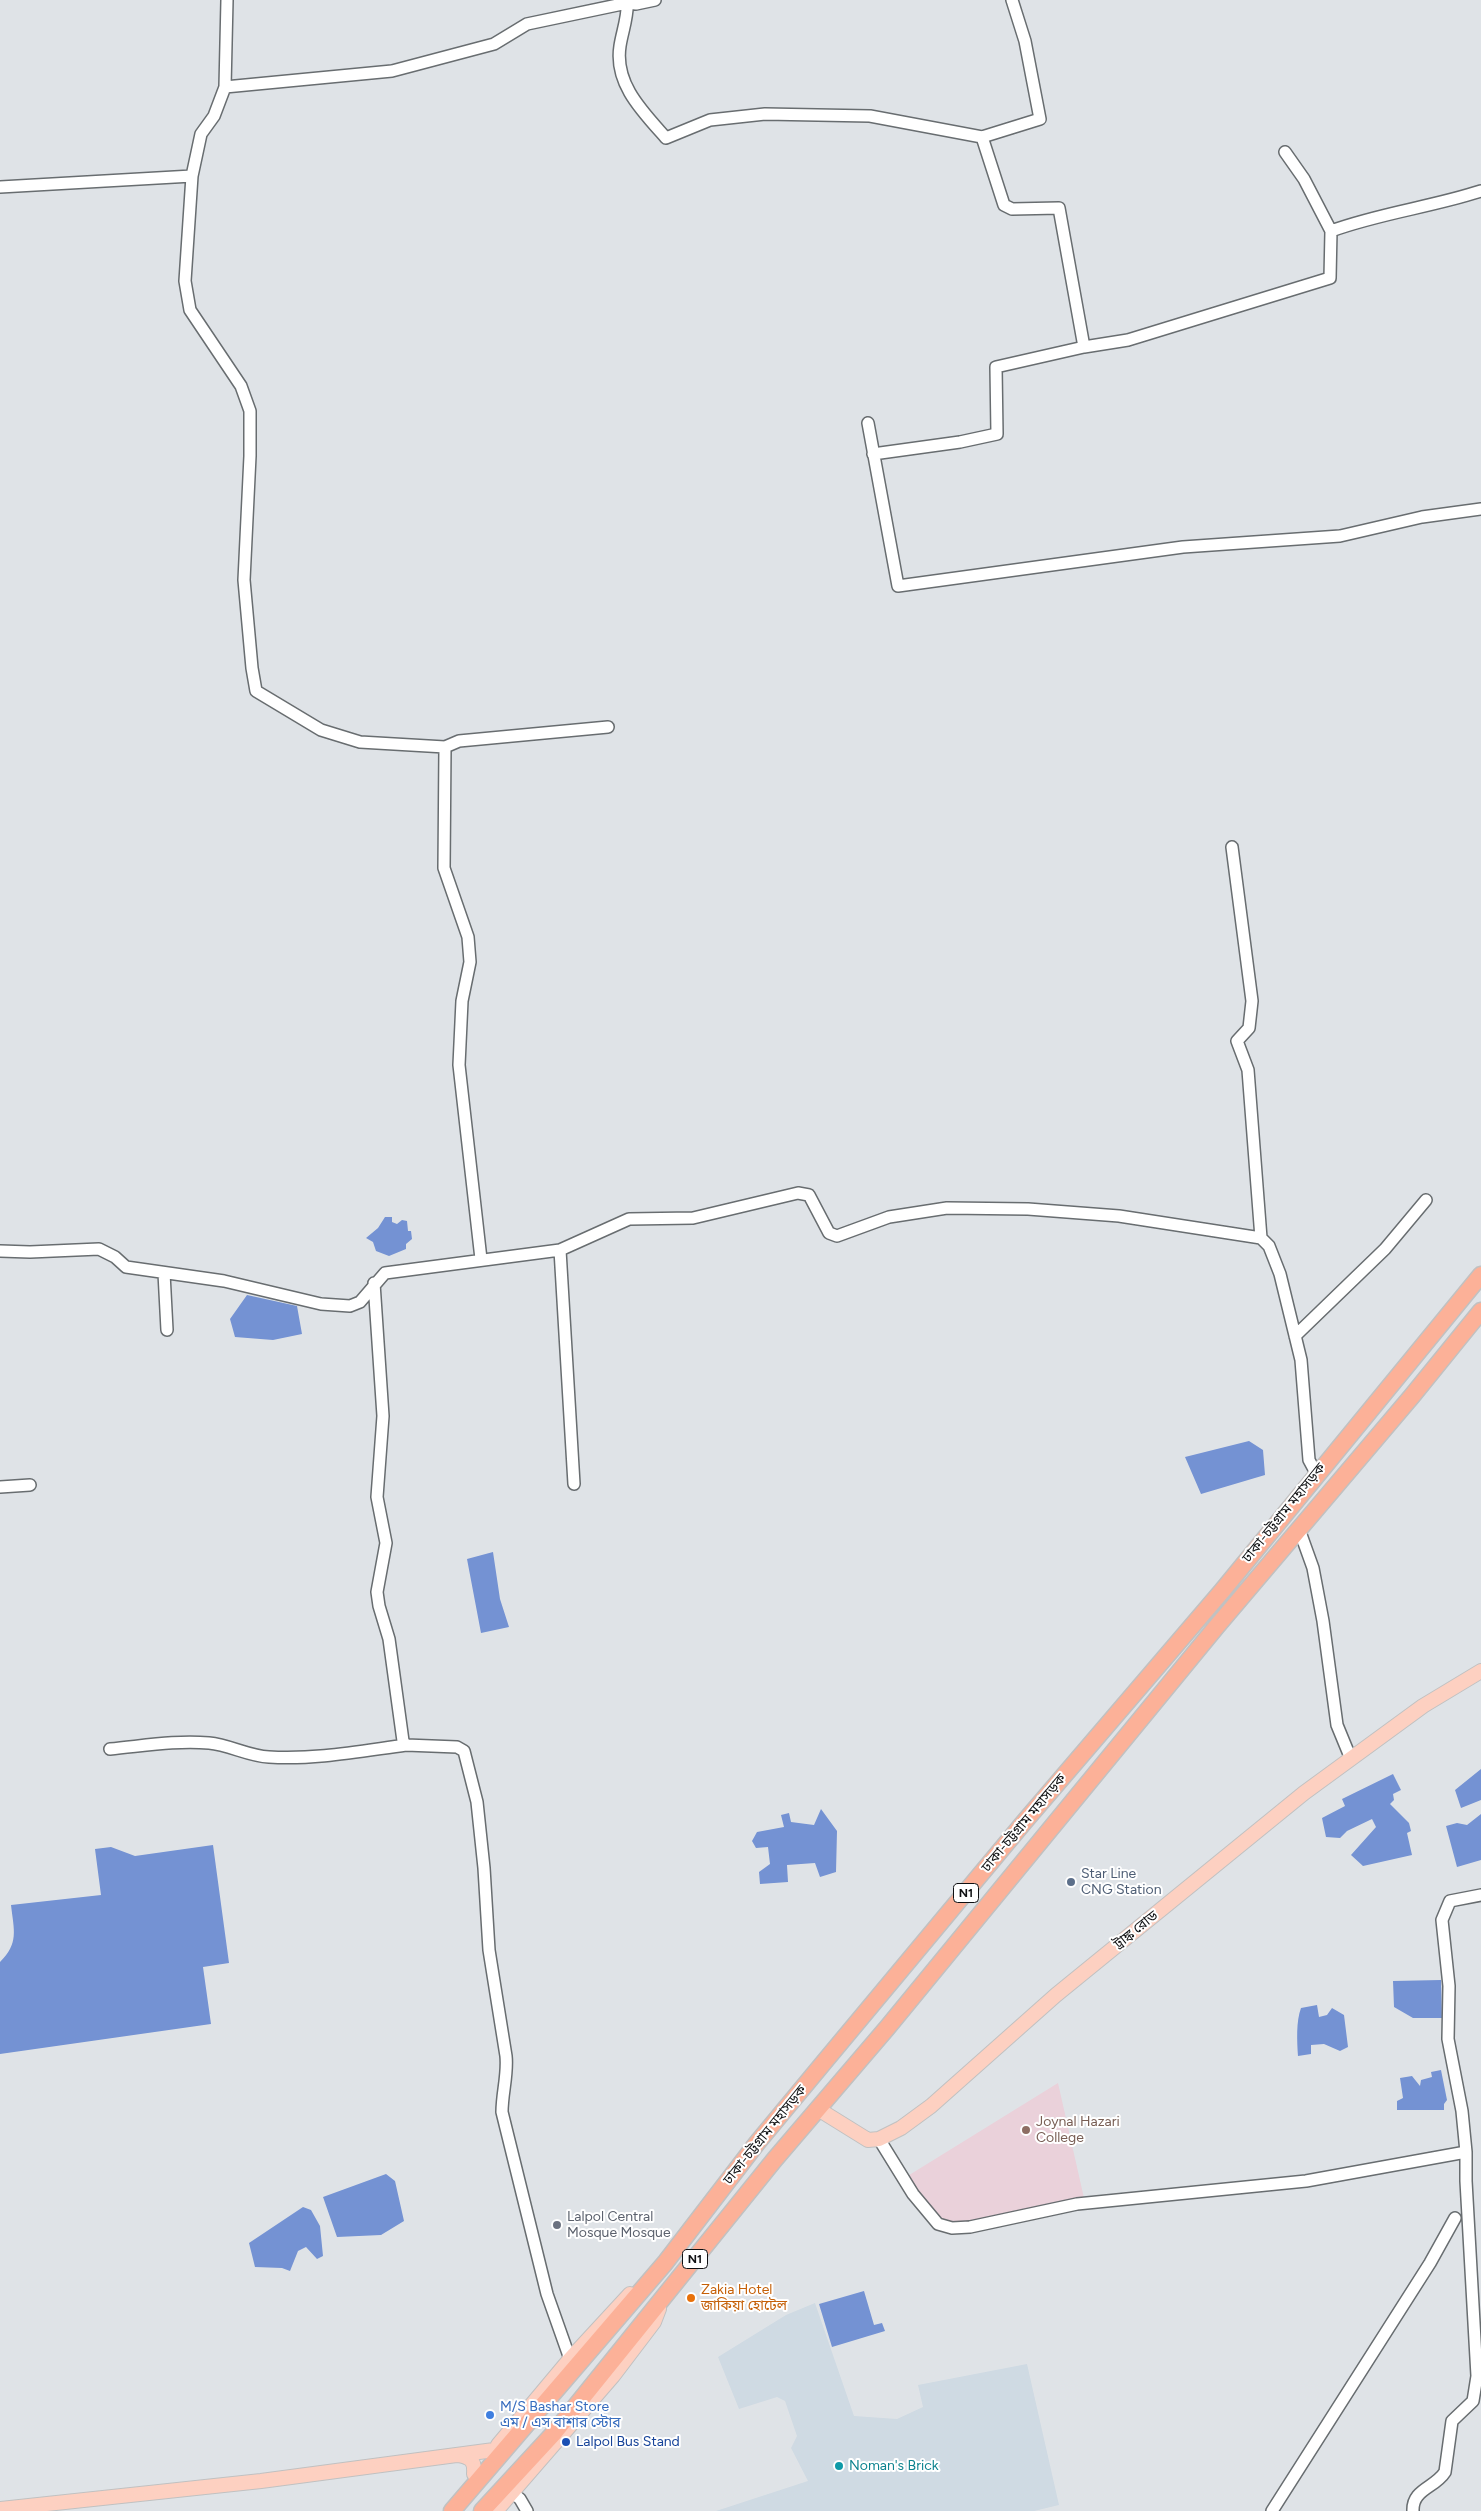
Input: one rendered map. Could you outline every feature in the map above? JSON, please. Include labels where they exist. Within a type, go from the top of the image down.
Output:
[{"type":"highway","name":"ঢাকা-চট্টগ্রাম মহাসড়ক","points":[[452,2511],[690,2232],[757,2143],[1044,1799],[1222,1591],[1316,1473],[1481,1275]]},
{"type":"highway","name":"ঢাকা-চট্টগ্রাম মহাসড়ক","points":[[482,2511],[554,2433],[775,2159],[1412,1396],[1481,1310]]},
{"type":"highway","points":[[913,1957],[912,1966],[917,1973],[925,1975],[933,1972]]},
{"type":"highway","points":[[888,1986],[895,1983],[906,1986],[909,1993],[906,2004]]},
{"type":"highway","points":[[757,2143],[775,2159]]},
{"type":"main road","name":"ট্রাঙ্ক রোড","points":[[879,2139],[901,2128],[931,2106],[1056,1995],[1304,1793],[1423,1706],[1481,1671]]},
{"type":"main road","points":[[818,2109],[868,2140],[879,2139]]},
{"type":"main road","points":[[445,2511],[570,2359],[628,2294],[649,2281]]},
{"type":"main road","points":[[496,2511],[613,2376],[654,2322],[662,2299]]},
{"type":"main road","points":[[0,2509],[261,2481],[494,2450]]},
{"type":"main road","points":[[458,2455],[469,2458],[473,2462],[474,2474]]},
{"type":"street","points":[[227,0],[225,87],[214,116],[201,134],[192,176],[185,282],[190,310],[241,386],[250,411],[250,456],[244,580],[252,668],[256,690],[321,730],[360,742],[445,747],[459,741],[608,727]]},
{"type":"street","points":[[225,87],[392,71],[494,44],[527,24],[627,1],[636,4],[655,0]]},
{"type":"street","points":[[627,1],[619,50],[620,71],[634,102],[666,138],[710,120],[765,114],[870,116],[982,137],[1040,120],[1025,42],[1012,0]]},
{"type":"street","points":[[982,137],[1004,205],[1012,209],[1059,208],[1084,347]]},
{"type":"street","points":[[873,454],[960,442],[997,434],[996,367],[1084,347],[1128,340],[1330,278],[1331,231],[1304,180],[1285,152]]},
{"type":"street","points":[[0,187],[192,176]]},
{"type":"street","points":[[1331,231],[1353,223],[1442,204],[1481,191]]},
{"type":"street","points":[[868,423],[898,586],[1183,547],[1340,536],[1422,517],[1481,509]]},
{"type":"street","points":[[445,747],[444,868],[468,937],[470,962],[462,1001],[459,1065],[481,1260]]},
{"type":"street","points":[[1232,847],[1252,1001],[1249,1028],[1237,1042],[1248,1070],[1261,1238]]},
{"type":"street","points":[[0,1251],[100,1250],[115,1256],[126,1267],[224,1281],[331,1305],[350,1306],[360,1302],[385,1273],[560,1250],[629,1219],[693,1218],[798,1193],[809,1195],[829,1233],[837,1236],[889,1217],[947,1208],[1028,1209],[1119,1216],[1261,1238],[1270,1246],[1280,1274],[1295,1336],[1300,1360],[1309,1460],[1316,1473]]},
{"type":"street","points":[[1295,1336],[1385,1249],[1426,1200]]},
{"type":"street","points":[[560,1250],[574,1484]]},
{"type":"street","points":[[164,1273],[167,1330]]},
{"type":"street","points":[[374,1284],[383,1416],[377,1497],[386,1543],[377,1592],[378,1606],[389,1639],[403,1741],[406,1745]]},
{"type":"street","points":[[0,1487],[30,1485]]},
{"type":"street","points":[[1300,1529],[1313,1568],[1322,1612],[1337,1725],[1351,1759]]},
{"type":"street","points":[[110,1749],[191,1742],[222,1745],[251,1755],[269,1757],[332,1755],[406,1745],[456,1747],[464,1751],[477,1802],[484,1868],[489,1950],[506,2056],[507,2067],[502,2092],[502,2112],[547,2294],[570,2359]]},
{"type":"street","points":[[1413,2511],[1419,2492],[1442,2477],[1452,2421],[1473,2401],[1477,2376],[1466,2152],[1462,2111],[1448,2039],[1449,1986],[1442,1920],[1450,1901],[1481,1895]]},
{"type":"street","points":[[879,2139],[913,2194],[938,2224],[952,2228],[1077,2204],[1306,2181],[1466,2152]]},
{"type":"street","points":[[1272,2511],[1430,2262],[1455,2218]]},
{"type":"street","points":[[513,2492],[527,2511]]},
{"type":"shaded area","name":"Joynal Hazari College","points":[[1058,2083],[1084,2198],[964,2223],[942,2220],[906,2177]]},
{"type":"shaded area","points":[[815,2303],[854,2416],[897,2419],[923,2407],[918,2385],[1027,2364],[1059,2505],[1034,2511],[716,2511],[808,2481],[791,2448],[797,2436],[785,2401],[777,2397],[739,2409],[718,2357],[786,2315]]},
{"type":"water","points":[[385,1217],[392,1217],[392,1222],[397,1224],[402,1220],[407,1221],[408,1231],[411,1231],[412,1239],[406,1244],[406,1249],[389,1256],[376,1251],[373,1242],[366,1238],[378,1228]]},
{"type":"water","points":[[247,1295],[297,1306],[302,1334],[273,1340],[235,1337],[230,1319]]},
{"type":"water","points":[[1249,1441],[1263,1450],[1265,1475],[1201,1494],[1185,1457]]},
{"type":"water","points":[[493,1552],[500,1599],[509,1627],[481,1633],[467,1559]]},
{"type":"water","points":[[1481,1769],[1481,1800],[1461,1808],[1455,1790]]},
{"type":"water","points":[[1393,1774],[1401,1790],[1393,1794],[1394,1800],[1390,1804],[1409,1823],[1411,1831],[1407,1833],[1412,1855],[1363,1866],[1351,1855],[1376,1827],[1372,1819],[1347,1831],[1340,1838],[1326,1837],[1322,1818],[1345,1806],[1342,1799]]},
{"type":"water","points":[[821,1809],[837,1831],[836,1872],[820,1877],[815,1863],[787,1865],[788,1882],[760,1884],[759,1872],[770,1864],[768,1847],[756,1848],[752,1841],[757,1832],[784,1827],[781,1815],[789,1813],[791,1822],[814,1825]]},
{"type":"water","points":[[1481,1814],[1481,1860],[1457,1867],[1446,1826],[1457,1823],[1467,1825]]},
{"type":"water","points":[[213,1845],[229,1963],[203,1967],[211,2024],[0,2054],[0,1962],[13,1942],[14,1929],[11,1905],[101,1895],[95,1849],[111,1847],[135,1856]]},
{"type":"water","points":[[1441,1980],[1442,2018],[1413,2018],[1394,2007],[1393,1981]]},
{"type":"water","points":[[1317,2005],[1319,2017],[1327,2015],[1332,2008],[1344,2015],[1348,2047],[1340,2051],[1324,2044],[1311,2045],[1311,2054],[1298,2056],[1299,2013],[1301,2008]]},
{"type":"water","points":[[1441,2070],[1447,2100],[1444,2104],[1444,2110],[1397,2110],[1397,2101],[1403,2098],[1400,2078],[1412,2076],[1420,2086],[1421,2080],[1432,2077],[1431,2072]]},
{"type":"water","points":[[386,2174],[395,2181],[404,2221],[381,2235],[337,2237],[323,2197]]},
{"type":"water","points":[[303,2207],[311,2210],[320,2226],[323,2256],[317,2259],[306,2247],[298,2251],[290,2271],[282,2268],[255,2267],[249,2243]]},
{"type":"water","points":[[864,2291],[874,2325],[882,2323],[885,2331],[832,2347],[819,2304]]},
{"type":"place","name":"Star Line CNG Station","points":[[1071,1882]]},
{"type":"place","name":"Joynal Hazari College","points":[[1026,2130]]},
{"type":"place","name":"Lalpol Central Mosque Mosque","points":[[557,2225]]},
{"type":"place","name":"Zakia Hotel জাকিয়া হোটেল","points":[[691,2298]]},
{"type":"place","name":"M/S Bashar Store এম / এস বাশার স্টোর","points":[[490,2415]]},
{"type":"place","name":"Lalpol Bus Stand","points":[[566,2442]]},
{"type":"place","name":"Noman's Brick","points":[[839,2466]]}]
